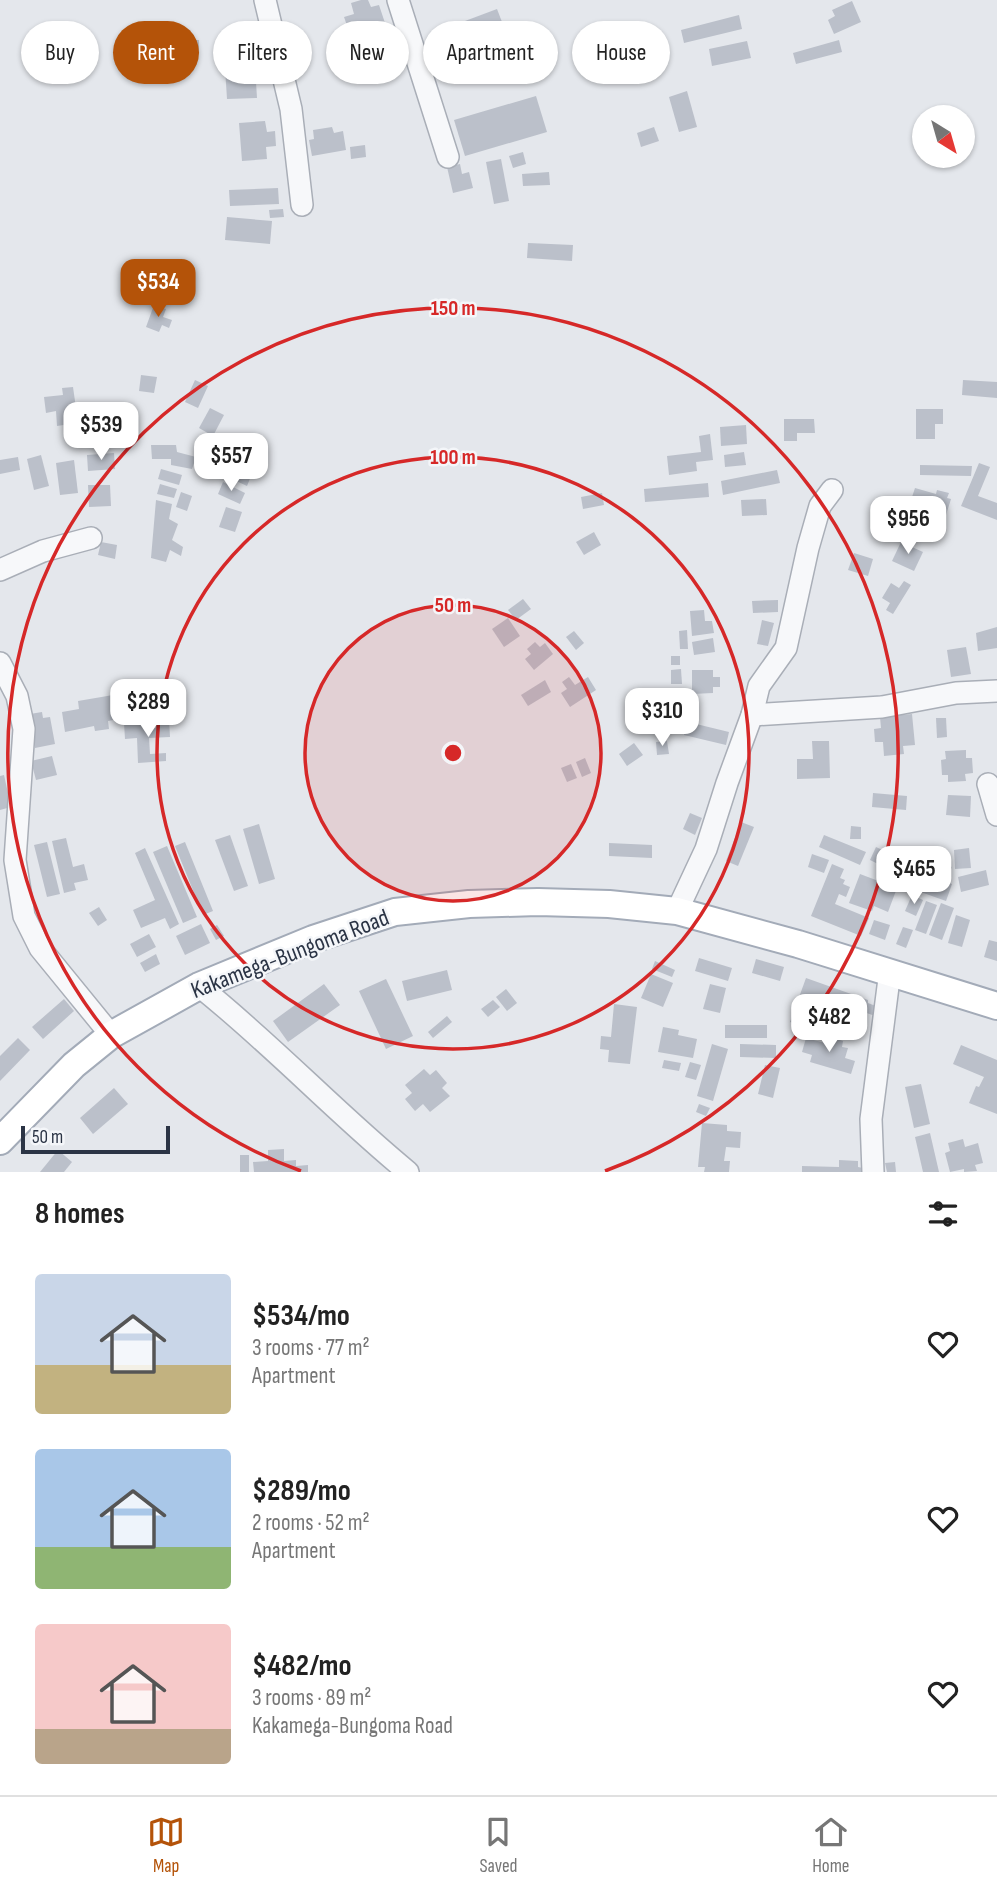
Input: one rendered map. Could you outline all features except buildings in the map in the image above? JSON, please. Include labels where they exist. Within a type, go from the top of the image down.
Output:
[{"type":"main road","name":"Kakamega-Bungoma Road","points":[[0,1141],[74,1065],[111,1035],[199,986],[313,939],[395,912],[469,904],[538,902],[609,904],[677,911],[890,971],[997,1006]]},
{"type":"street","points":[[265,0],[291,109],[302,205]]},
{"type":"street","points":[[398,0],[448,157]]},
{"type":"street","points":[[677,911],[706,849],[752,715],[759,686],[786,648],[820,506],[832,490]]},
{"type":"street","points":[[0,569],[43,551],[91,538]]},
{"type":"street","points":[[0,663],[17,696],[24,729],[15,860],[24,916],[40,948],[111,1035]]},
{"type":"street","points":[[752,715],[882,707],[956,693],[997,691]]},
{"type":"street","points":[[988,784],[997,816]]},
{"type":"street","points":[[873,1172],[871,1119],[890,971]]},
{"type":"street","points":[[199,986],[244,1021],[341,1115],[408,1172]]}]
